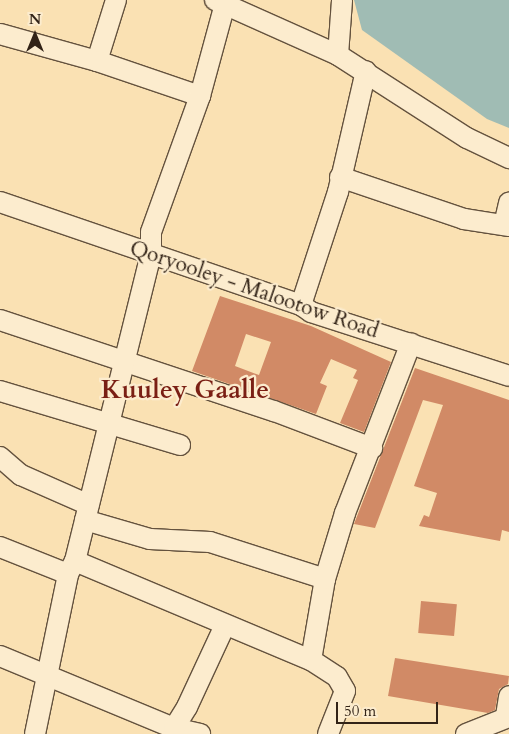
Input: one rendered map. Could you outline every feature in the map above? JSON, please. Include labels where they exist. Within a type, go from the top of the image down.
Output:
[{"type":"street","points":[[97,61],[116,0]]},
{"type":"street","points":[[338,56],[342,0]]},
{"type":"street","points":[[35,734],[72,568],[125,364],[151,254],[151,232],[200,96],[222,1],[366,71],[467,138],[509,158]]},
{"type":"street","points":[[0,34],[97,61],[200,96]]},
{"type":"street","points":[[300,305],[340,177],[366,71]]},
{"type":"street","points":[[340,177],[464,219],[506,226],[509,203]]},
{"type":"street","name":"Qoryooley - Malootow Road","points":[[0,202],[300,305],[311,312],[509,376]]},
{"type":"street","points":[[0,320],[125,364],[211,389],[372,448]]},
{"type":"street","points":[[312,660],[325,579],[345,513],[372,448],[411,343]]},
{"type":"street","points":[[0,391],[109,421],[180,445]]},
{"type":"street","points":[[0,458],[21,475],[87,513],[150,539],[210,542],[325,579]]},
{"type":"street","points":[[0,547],[72,568],[225,625],[312,660],[337,677],[345,691],[328,734]]},
{"type":"street","points":[[174,728],[187,708],[225,625]]},
{"type":"street","points":[[0,656],[48,674],[174,728],[200,734]]},
{"type":"street","points":[[478,732],[508,716],[509,696]]},
{"type":"water","points":[[354,0],[509,0],[509,128],[487,119],[362,30]]},
{"type":"building","points":[[220,296],[311,326],[391,362],[364,432],[340,423],[358,380],[353,378],[357,370],[331,359],[320,383],[327,386],[316,414],[192,371]],"holes":[[[246,334],[271,342],[259,375],[235,366]]]},
{"type":"building","points":[[415,368],[509,400],[509,532],[502,530],[500,541],[419,526],[424,515],[429,517],[437,493],[414,486],[443,405],[423,400],[375,528],[354,524]]},
{"type":"building","points":[[421,601],[457,604],[454,636],[418,633]]},
{"type":"building","points":[[395,658],[509,676],[508,684],[499,689],[495,710],[488,713],[388,696]]},
{"type":"district","name":"Kuuley Gaalle","points":[[185,390]]}]
